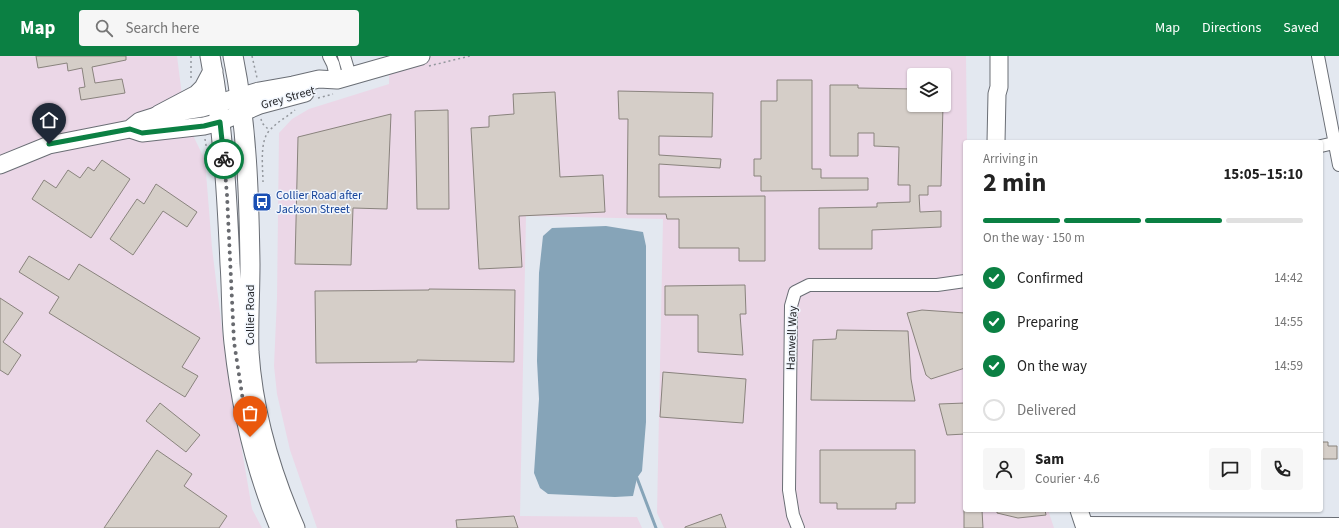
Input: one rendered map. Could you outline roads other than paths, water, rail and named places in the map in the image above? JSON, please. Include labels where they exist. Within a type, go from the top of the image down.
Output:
[{"type":"main road","name":"Collier Road","points":[[233,56],[240,105],[249,201],[250,353],[253,380],[257,406],[274,476],[295,528]]},
{"type":"main road","name":"Collier Road","points":[[212,63],[219,113],[227,195],[234,342],[239,378],[245,414],[256,461],[272,510],[280,528]]},
{"type":"main road","points":[[159,115],[197,95],[204,88],[212,63]]},
{"type":"street","points":[[329,56],[340,79]]},
{"type":"street","points":[[340,79],[344,56]]},
{"type":"street","name":"Grey Street","points":[[219,113],[319,79],[340,79],[421,56]]},
{"type":"street","points":[[991,56],[992,85],[997,94]]},
{"type":"street","points":[[996,140],[999,56]]},
{"type":"street","points":[[1318,56],[1339,165]]},
{"type":"street","points":[[0,165],[49,144],[130,129],[140,121],[159,115],[202,108],[219,113]]},
{"type":"street","points":[[130,129],[142,133],[204,126],[219,113]]},
{"type":"street","points":[[1323,146],[1334,143]]},
{"type":"street","name":"Hanwell Way","points":[[798,528],[793,515],[789,490],[791,306],[795,292],[809,285],[937,285],[963,281]]},
{"type":"street","points":[[1083,520],[1253,526],[1339,524]]},
{"type":"water","points":[[606,226],[643,232],[646,246],[646,422],[642,471],[637,478],[633,496],[615,497],[548,494],[540,488],[534,473],[539,399],[537,361],[539,273],[543,236],[552,228]]},
{"type":"waterway","points":[[637,478],[656,528]]},
{"type":"place","name":"Collier Road after Jackson Street","points":[[262,202]]}]
